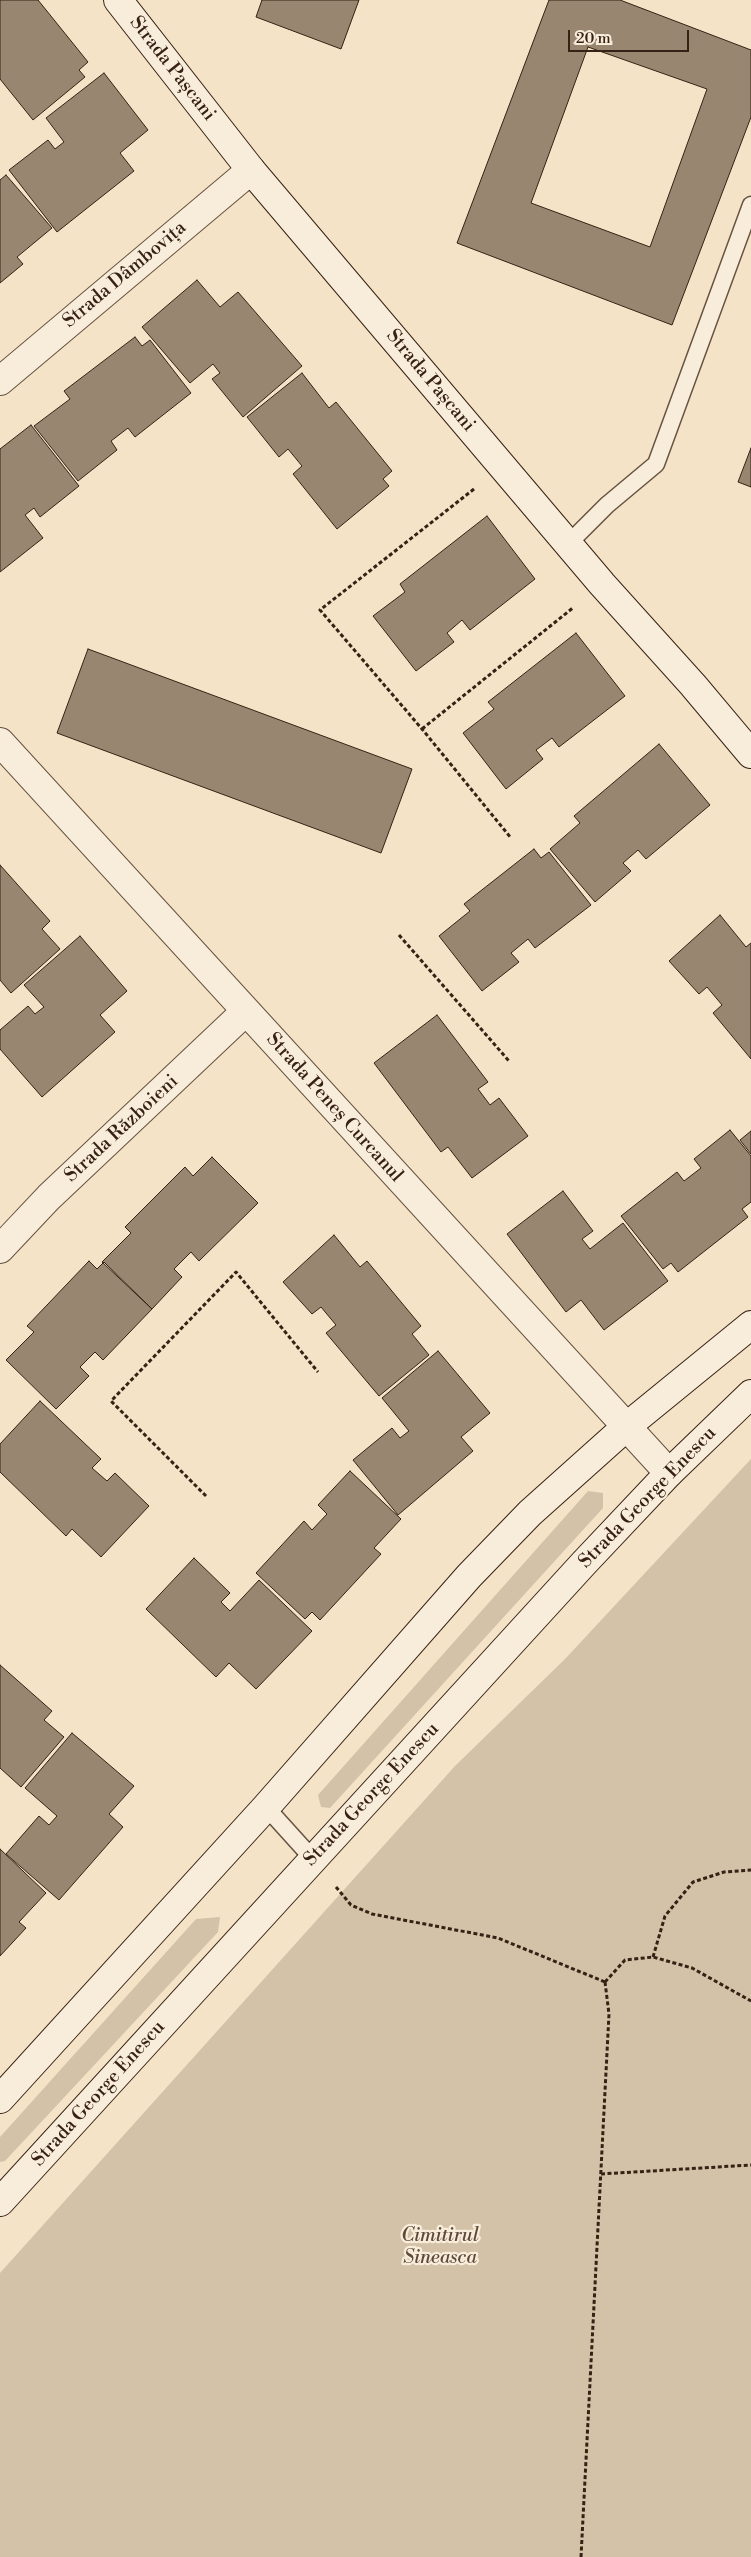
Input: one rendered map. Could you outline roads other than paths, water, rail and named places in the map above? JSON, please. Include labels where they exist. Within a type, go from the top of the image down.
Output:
[{"type":"street","name":"Strada Pașcani","points":[[118,0],[250,170],[602,584],[693,685],[751,754]]},
{"type":"street","name":"Strada Dâmbovița","points":[[0,381],[250,170]]},
{"type":"street","name":"Strada Peneș Curcanul","points":[[0,742],[669,1473]]},
{"type":"street","name":"Strada Războieni","points":[[0,1249],[49,1197],[246,1011]]},
{"type":"street","points":[[0,2099],[266,1807],[469,1576],[530,1513],[626,1427],[751,1325]]},
{"type":"street","name":"Strada George Enescu","points":[[0,2202],[669,1473],[751,1394]]},
{"type":"lane","points":[[568,544],[607,505],[656,464],[751,206]]},
{"type":"lane","points":[[266,1807],[313,1860]]},
{"type":"park label","name":"Cimitirul Sineasca","points":[[440,2247]]}]
